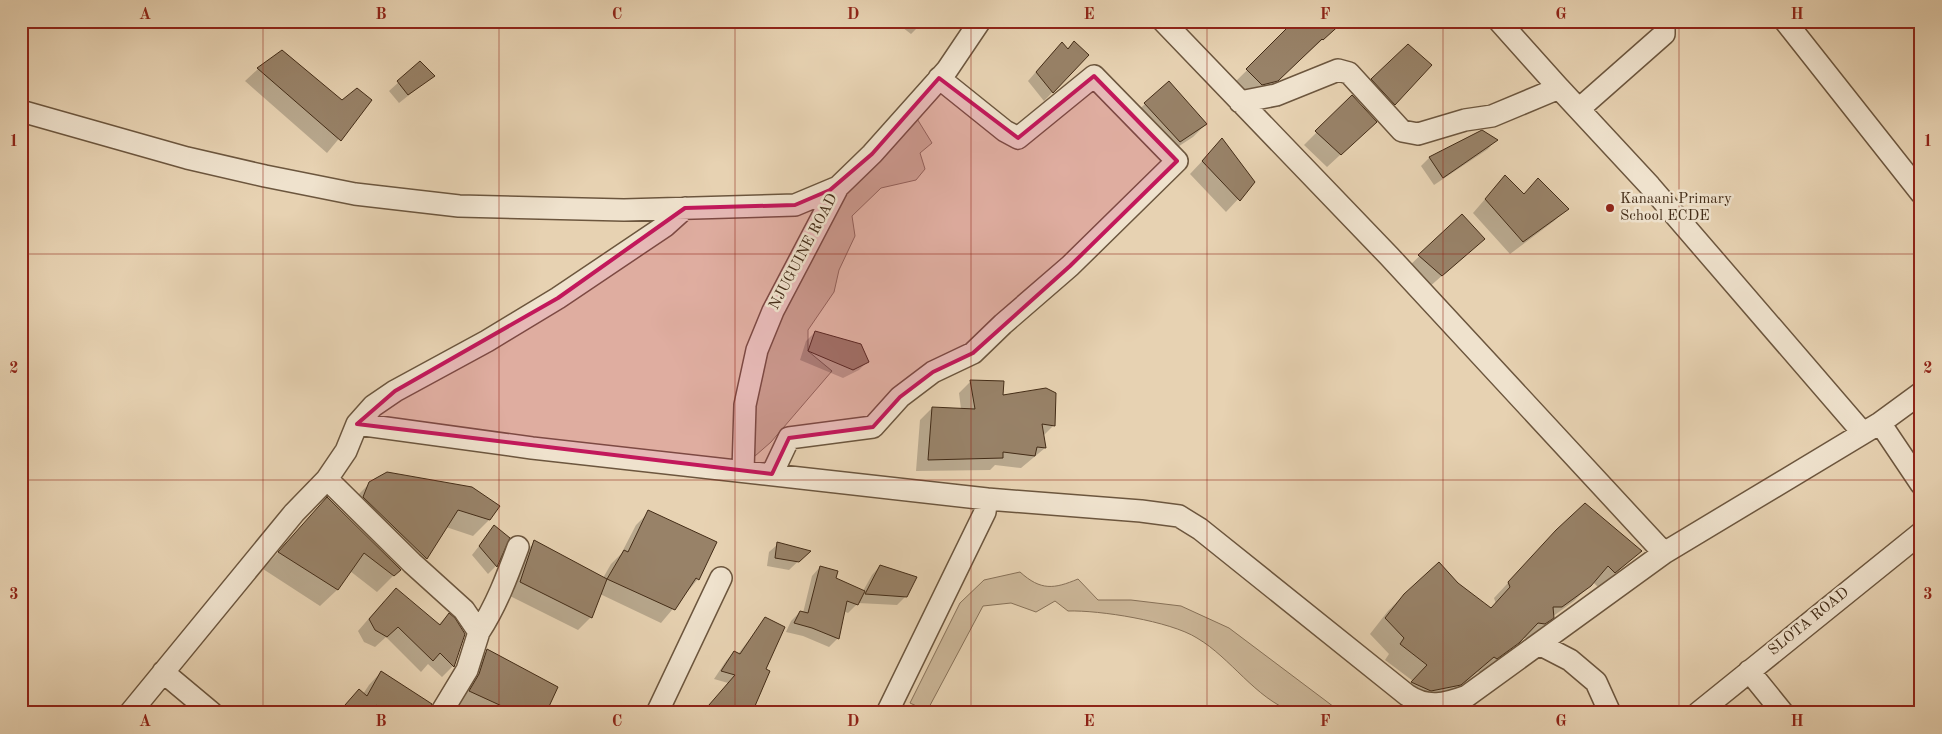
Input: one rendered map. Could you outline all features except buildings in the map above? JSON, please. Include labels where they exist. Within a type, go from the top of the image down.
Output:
[{"type":"street","name":"NJUGUINE ROAD","points":[[743,471],[745,405],[757,350],[773,311],[838,187],[872,154],[939,78],[980,21]]},
{"type":"street","points":[[1163,21],[1389,256],[1664,554]]},
{"type":"street","points":[[1499,21],[1872,428],[1921,484]]},
{"type":"street","points":[[1579,109],[1664,34],[1664,21]]},
{"type":"street","points":[[1785,21],[1921,193]]},
{"type":"street","points":[[1240,102],[1276,95],[1338,70],[1349,74],[1402,131],[1418,134],[1465,120],[1492,116],[1559,88]]},
{"type":"street","points":[[772,474],[789,438],[873,427],[900,398],[933,372],[973,353],[1003,324],[1070,266],[1177,161],[1094,76],[1018,138],[1005,131],[939,78]]},
{"type":"street","points":[[21,111],[187,158],[355,194],[459,206],[624,210],[795,205],[838,187]]},
{"type":"street","points":[[130,713],[294,513],[327,479],[346,451],[357,424],[373,406],[395,391],[487,341],[558,298],[665,226],[685,208]]},
{"type":"street","points":[[357,424],[532,448],[987,499],[1141,510],[1179,516],[1200,529],[1418,702],[1434,705],[1446,704],[1467,696],[1664,554],[1872,428],[1921,393]]},
{"type":"street","points":[[327,479],[412,563],[464,610],[479,632]]},
{"type":"street","points":[[887,713],[985,512],[987,499]]},
{"type":"street","name":"SLOTA ROAD","points":[[1698,713],[1921,533]]},
{"type":"street","points":[[442,713],[467,670],[479,632],[490,616],[518,547]]},
{"type":"street","points":[[656,713],[721,578]]},
{"type":"street","points":[[1539,644],[1570,660],[1596,682],[1610,713]]},
{"type":"street","points":[[1749,671],[1783,713]]},
{"type":"street","points":[[163,672],[212,713]]},
{"type":"highlighted area","points":[[1094,76],[1177,161],[1070,266],[973,353],[933,372],[900,397],[873,427],[789,438],[772,474],[357,424],[395,391],[558,298],[685,208],[795,205],[830,190],[872,154],[939,78],[1018,138]]},
{"type":"shaded area","points":[[911,109],[932,143],[920,153],[925,169],[916,180],[881,188],[852,216],[855,236],[839,270],[834,292],[808,330],[808,351],[832,371],[771,442],[755,456],[745,405],[757,350],[838,187]]},
{"type":"shaded area","points":[[1020,572],[1035,583],[1048,586],[1062,585],[1078,579],[1098,600],[1131,600],[1181,606],[1229,628],[1342,713],[1298,713],[1279,706],[1255,688],[1209,646],[1197,638],[1170,626],[1097,612],[1068,611],[1055,601],[1036,612],[1011,603],[983,606],[927,711],[910,703],[960,603],[984,580]]},
{"type":"place","name":"Kanaani Primary School ECDE","points":[[1610,208]]}]
